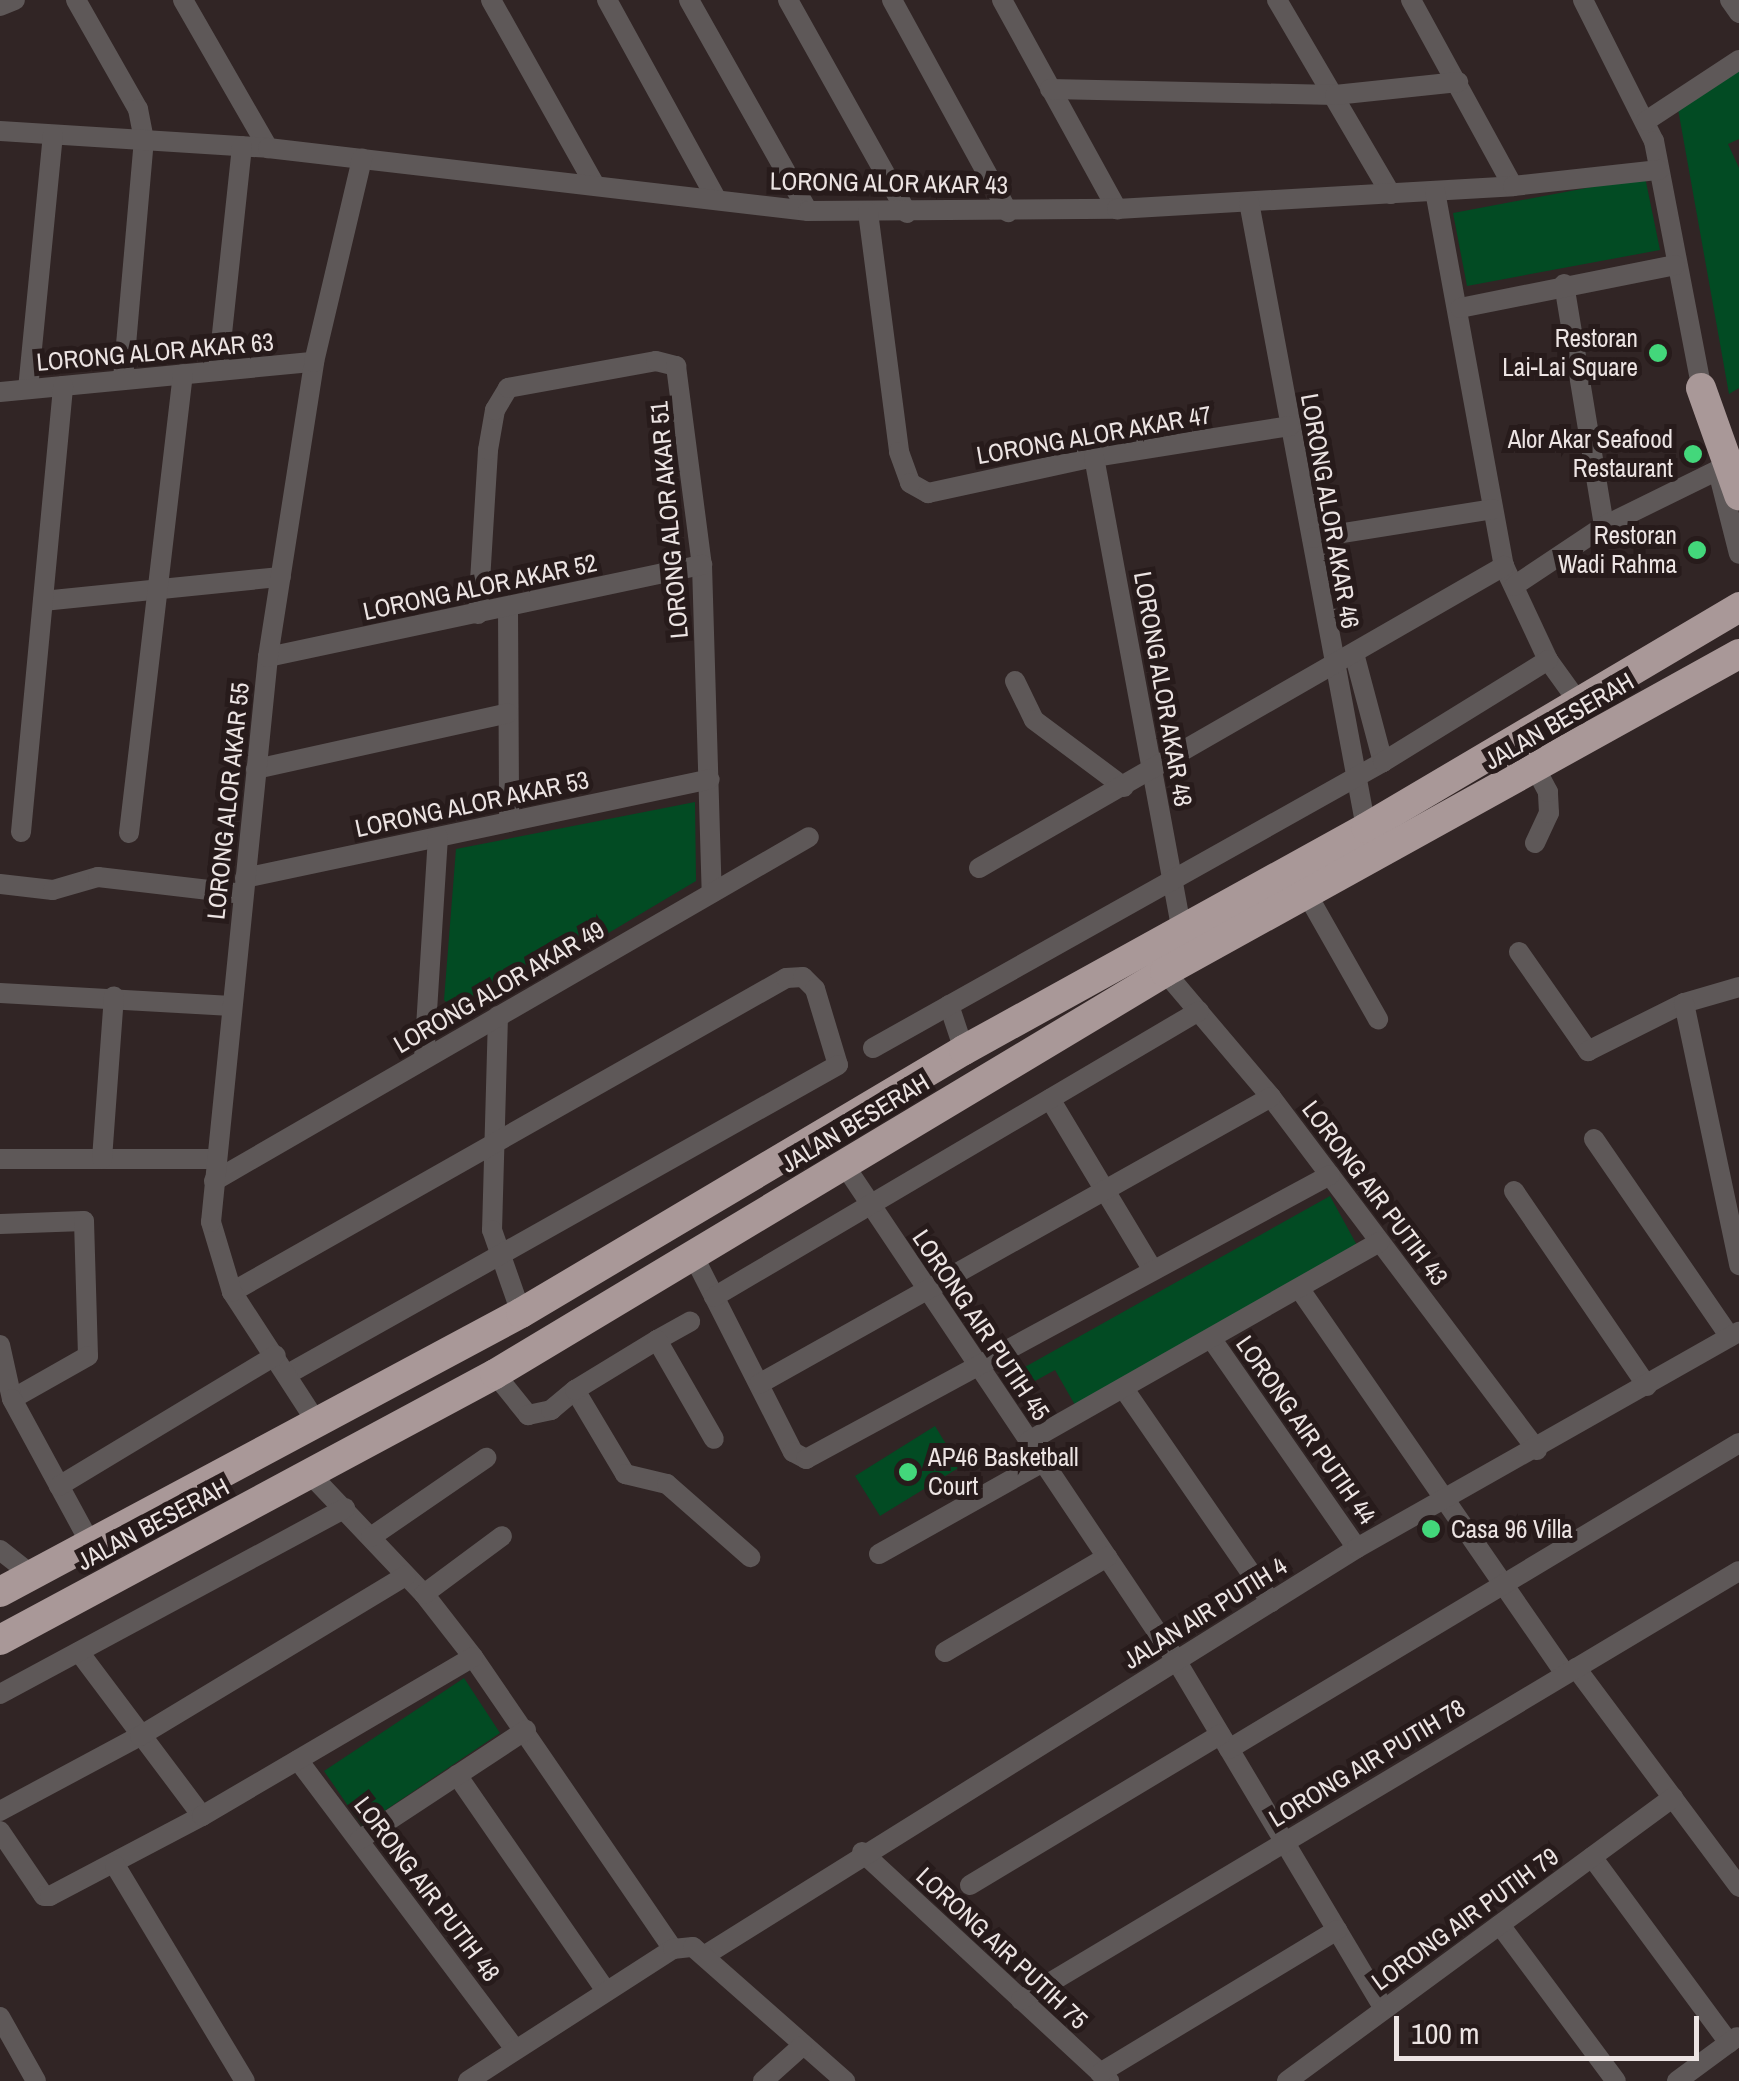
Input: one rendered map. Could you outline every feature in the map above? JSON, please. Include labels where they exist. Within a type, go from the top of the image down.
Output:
[{"type":"highway","points":[[1701,388],[1739,495]]},
{"type":"highway","name":"JALAN BESERAH","points":[[0,1592],[89,1541],[319,1426],[521,1313],[964,1050],[1366,828],[1739,607]]},
{"type":"highway","name":"JALAN BESERAH","points":[[0,1640],[496,1374],[692,1252],[845,1166],[1165,972],[1739,654]]},
{"type":"street","points":[[0,6],[15,0]]},
{"type":"street","points":[[76,0],[138,109],[144,139],[123,380]]},
{"type":"street","points":[[182,0],[268,148]]},
{"type":"street","points":[[490,0],[595,185]]},
{"type":"street","points":[[607,0],[717,200]]},
{"type":"street","points":[[689,0],[808,211]]},
{"type":"street","points":[[788,0],[907,213]]},
{"type":"street","points":[[892,0],[1008,212]]},
{"type":"street","points":[[1002,0],[1117,209]]},
{"type":"street","points":[[1277,0],[1391,194]]},
{"type":"street","points":[[1411,0],[1513,186]]},
{"type":"street","points":[[1584,0],[1646,120],[1739,554]]},
{"type":"street","points":[[1730,0],[1739,14]]},
{"type":"street","points":[[1646,120],[1739,60]]},
{"type":"street","points":[[1050,89],[1335,95],[1458,82]]},
{"type":"street","name":"LORONG ALOR AKAR 43","points":[[0,131],[268,148],[808,211],[1117,209],[1513,186],[1659,170]]},
{"type":"street","points":[[28,389],[53,135]]},
{"type":"street","points":[[218,371],[242,146]]},
{"type":"street","name":"LORONG ALOR AKAR 55","points":[[319,1426],[232,1292],[211,1222],[268,657],[314,362],[362,159]]},
{"type":"street","points":[[1435,191],[1460,308],[1504,566],[1548,660],[1579,703]]},
{"type":"street","name":"LORONG ALOR AKAR 46","points":[[1249,202],[1333,668],[1366,828]]},
{"type":"street","name":"LORONG ALOR AKAR 47","points":[[868,212],[898,452],[910,483],[928,493],[1094,457],[1290,426]]},
{"type":"street","points":[[1460,308],[1564,284],[1676,265]]},
{"type":"street","points":[[1564,284],[1604,526]]},
{"type":"street","name":"LORONG ALOR AKAR 51","points":[[478,614],[488,450],[496,410],[517,384],[656,361],[676,366],[702,566],[712,893]]},
{"type":"street","name":"LORONG ALOR AKAR 63","points":[[0,392],[314,362]]},
{"type":"street","points":[[129,832],[183,374]]},
{"type":"street","points":[[21,832],[63,386]]},
{"type":"street","name":"LORONG ALOR AKAR 48","points":[[1094,457],[1182,930]]},
{"type":"street","points":[[1514,586],[1604,526],[1718,470]]},
{"type":"street","points":[[1312,538],[1494,509]]},
{"type":"street","name":"LORONG ALOR AKAR 52","points":[[268,657],[702,566]]},
{"type":"street","points":[[979,868],[1356,657],[1504,566]]},
{"type":"street","points":[[43,601],[281,577]]},
{"type":"street","points":[[508,608],[509,822]]},
{"type":"street","points":[[1356,657],[1383,762]]},
{"type":"street","points":[[873,1048],[1356,778],[1548,660]]},
{"type":"street","points":[[1015,681],[1034,720],[1124,788]]},
{"type":"street","points":[[256,769],[508,713]]},
{"type":"street","points":[[1535,843],[1549,813],[1548,792],[1536,769]]},
{"type":"street","name":"LORONG ALOR AKAR 53","points":[[0,884],[53,890],[98,876],[244,886],[438,837],[710,779]]},
{"type":"street","points":[[424,1059],[438,837]]},
{"type":"street","name":"LORONG ALOR AKAR 49","points":[[215,1170],[424,1059],[809,837]]},
{"type":"street","points":[[1308,896],[1378,1019]]},
{"type":"street","points":[[1519,952],[1588,1051],[1684,1003],[1739,987]]},
{"type":"street","name":"LORONG AIR PUTIH 43","points":[[1165,972],[1272,1097],[1537,1450]]},
{"type":"street","points":[[232,1292],[786,978],[802,978],[814,990],[838,1065],[288,1374]]},
{"type":"street","points":[[0,993],[114,996],[232,1006]]},
{"type":"street","points":[[102,1159],[114,996]]},
{"type":"street","points":[[1684,1003],[1739,1265]]},
{"type":"street","points":[[949,1005],[964,1050]]},
{"type":"street","points":[[714,1297],[1198,1011]]},
{"type":"street","points":[[498,1016],[492,1230],[497,1257],[521,1313]]},
{"type":"street","points":[[759,1384],[928,1294],[1272,1097]]},
{"type":"street","points":[[1050,1099],[1152,1269]]},
{"type":"street","points":[[1594,1139],[1734,1334]]},
{"type":"street","points":[[0,1159],[102,1159],[215,1170]]},
{"type":"street","name":"LORONG AIR PUTIH 45","points":[[845,1166],[1176,1660],[1384,2010]]},
{"type":"street","points":[[692,1252],[794,1452],[806,1459],[976,1362],[1330,1175]]},
{"type":"street","points":[[1514,1192],[1647,1386]]},
{"type":"street","points":[[0,1224],[84,1220],[88,1356],[12,1399]]},
{"type":"street","points":[[1028,1441],[1213,1341],[1380,1242]]},
{"type":"street","points":[[1300,1291],[1504,1586],[1739,1886]]},
{"type":"street","points":[[496,1374],[528,1415],[552,1410],[575,1390],[690,1322]]},
{"type":"street","name":"JALAN AIR PUTIH 4","points":[[707,1954],[862,1852],[1358,1548],[1537,1450],[1734,1334]]},
{"type":"street","points":[[657,1340],[714,1439]]},
{"type":"street","name":"LORONG AIR PUTIH 44","points":[[1213,1341],[1358,1548]]},
{"type":"street","points":[[0,1346],[1,1375],[89,1541]]},
{"type":"street","points":[[59,1486],[276,1355]]},
{"type":"street","points":[[1124,1389],[1271,1602]]},
{"type":"street","points":[[575,1390],[624,1474],[666,1484],[750,1557]]},
{"type":"street","points":[[970,1885],[1504,1586],[1739,1443]]},
{"type":"street","points":[[371,1538],[486,1458]]},
{"type":"street","points":[[880,1554],[1043,1462]]},
{"type":"street","points":[[310,1474],[424,1594],[473,1657],[673,1949]]},
{"type":"street","points":[[0,1694],[345,1508]]},
{"type":"street","points":[[424,1594],[502,1536]]},
{"type":"street","points":[[0,1550],[30,1574]]},
{"type":"street","points":[[945,1652],[1107,1557]]},
{"type":"street","name":"LORONG AIR PUTIH 78","points":[[1021,2000],[1738,1573]]},
{"type":"street","points":[[0,1811],[140,1736],[405,1576]]},
{"type":"street","points":[[79,1652],[202,1816]]},
{"type":"street","points":[[0,1831],[44,1896],[114,1866],[473,1657]]},
{"type":"street","points":[[359,1840],[526,1730]]},
{"type":"street","name":"LORONG AIR PUTIH 48","points":[[298,1760],[515,2048]]},
{"type":"street","points":[[457,1775],[606,1991]]},
{"type":"street","name":"LORONG AIR PUTIH 79","points":[[1287,2081],[1672,1797]]},
{"type":"street","name":"LORONG AIR PUTIH 75","points":[[862,1852],[1104,2077]]},
{"type":"street","points":[[1592,1857],[1734,2040],[1677,2081]]},
{"type":"street","points":[[114,1866],[245,2081]]},
{"type":"street","points":[[1500,1924],[1616,2081]]},
{"type":"street","points":[[1104,2077],[1337,1930]]},
{"type":"street","points":[[468,2081],[673,1949],[707,1954],[802,2046],[845,2081]]},
{"type":"street","points":[[0,2017],[36,2081]]},
{"type":"street","points":[[763,2081],[802,2046]]},
{"type":"green space","points":[[1739,71],[1739,139],[1728,144],[1739,168],[1739,388],[1729,394],[1678,109]]},
{"type":"green space","points":[[1645,177],[1660,250],[1467,286],[1453,213]]},
{"type":"green space","points":[[695,802],[696,881],[464,1019],[444,1000],[456,849]]},
{"type":"green space","points":[[1330,1196],[1358,1247],[1075,1405],[1055,1370],[1015,1392],[1007,1377]]},
{"type":"green space","name":"AP46 Basketball Court","points":[[935,1426],[960,1467],[880,1516],[855,1476]]},
{"type":"green space","points":[[464,1678],[500,1733],[362,1826],[324,1771]]},
{"type":"place","name":"Restoran Lai-Lai Square","points":[[1658,353]]},
{"type":"place","name":"Alor Akar Seafood Restaurant","points":[[1693,454]]},
{"type":"place","name":"Restoran Wadi Rahma","points":[[1697,550]]},
{"type":"place","name":"AP46 Basketball Court","points":[[908,1472]]},
{"type":"place","name":"Casa 96 Villa","points":[[1431,1529]]}]
